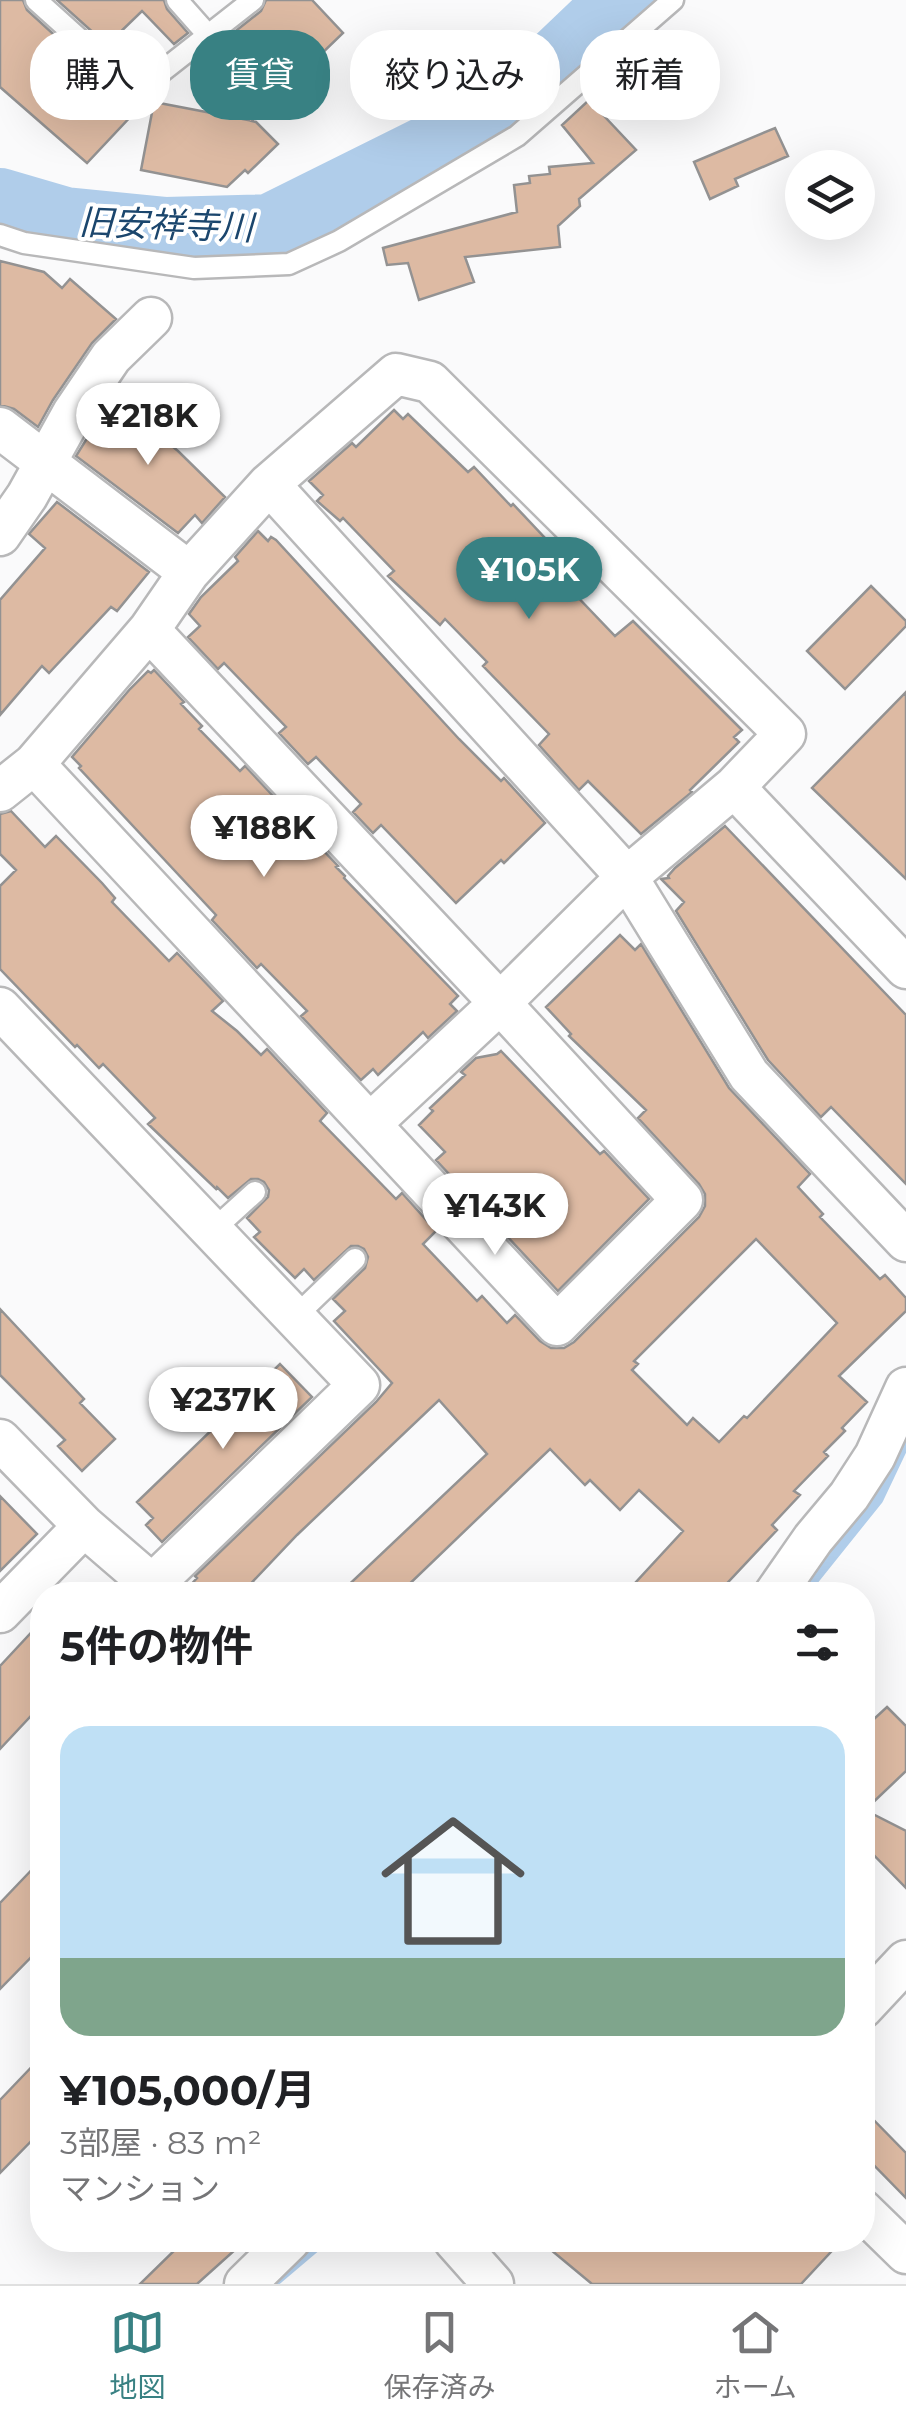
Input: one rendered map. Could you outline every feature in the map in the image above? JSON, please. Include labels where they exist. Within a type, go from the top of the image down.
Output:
[{"type":"street","points":[[0,535],[111,356],[152,318]]},
{"type":"street","points":[[0,791],[34,764],[148,630],[190,572],[269,484],[396,374],[430,382],[784,734],[734,787],[628,877],[370,1124]]},
{"type":"street","points":[[0,428],[190,572]]},
{"type":"street","points":[[269,484],[628,877],[749,1075],[906,1241]]},
{"type":"street","points":[[34,764],[557,1325],[682,1200],[148,630]]},
{"type":"street","points":[[734,787],[906,968]]},
{"type":"street","points":[[0,1008],[359,1384],[166,1582]]},
{"type":"street","points":[[783,1582],[875,1456],[906,1388]]},
{"type":"street","points":[[0,1440],[84,1526],[149,1582]]},
{"type":"street","points":[[0,1612],[84,1526]]},
{"type":"street","points":[[875,1994],[906,1961]]},
{"type":"street","points":[[875,2223],[906,2253]]},
{"type":"street","points":[[245,2284],[278,2252]]},
{"type":"street","points":[[465,2252],[494,2284]]},
{"type":"lane","points":[[36,0],[137,90],[190,49]]},
{"type":"lane","points":[[178,0],[204,30]]},
{"type":"lane","points":[[214,30],[253,0]]},
{"type":"lane","points":[[0,236],[24,244],[194,268],[289,264],[339,242],[517,136],[674,0]]},
{"type":"lane","points":[[212,1230],[255,1192]]},
{"type":"lane","points":[[294,1317],[355,1259]]},
{"type":"building","points":[[0,0],[23,0],[27,10],[49,30],[30,30],[30,113],[0,87]]},
{"type":"building","points":[[57,0],[164,0],[188,33],[174,44],[170,30],[160,30],[142,11],[122,30],[90,30]]},
{"type":"building","points":[[266,0],[312,0],[343,33],[330,46],[330,30],[237,30],[261,11]]},
{"type":"building","points":[[170,105],[190,109],[190,120],[253,120],[278,144],[227,187],[141,170],[151,120],[170,120]]},
{"type":"building","points":[[580,108],[580,120],[608,120],[636,150],[579,199],[580,206],[558,226],[560,247],[465,257],[474,282],[419,300],[408,263],[387,265],[383,248],[517,212],[514,185],[530,183],[529,176],[550,174],[549,167],[593,163],[562,125]]},
{"type":"building","points":[[38,120],[127,120],[87,163]]},
{"type":"building","points":[[775,128],[785,150],[785,157],[735,179],[738,186],[710,199],[694,162]]},
{"type":"building","points":[[0,261],[44,272],[62,288],[70,279],[116,319],[92,343],[38,427],[14,409],[0,405]]},
{"type":"building","points":[[114,395],[225,497],[202,523],[195,515],[178,533],[76,456]]},
{"type":"building","points":[[394,410],[403,419],[408,414],[468,472],[474,467],[513,504],[561,555],[553,563],[573,584],[569,588],[615,636],[633,621],[742,730],[734,737],[739,742],[692,792],[641,834],[588,781],[579,790],[539,745],[549,734],[483,666],[487,662],[445,619],[440,625],[388,576],[394,571],[343,518],[340,521],[317,501],[323,495],[309,481],[352,443],[356,447]]},
{"type":"building","points":[[57,502],[149,572],[117,611],[111,607],[49,673],[42,666],[0,715],[0,600],[45,548],[29,534]]},
{"type":"building","points":[[258,531],[268,541],[271,537],[276,540],[459,739],[501,781],[504,778],[545,823],[456,903],[381,825],[373,833],[353,812],[361,804],[316,757],[308,764],[279,733],[286,727],[224,663],[218,669],[188,637],[200,626],[189,614],[238,561],[235,557]]},
{"type":"building","points":[[871,586],[906,621],[906,626],[845,689],[807,651]]},
{"type":"building","points":[[154,670],[184,702],[181,704],[202,726],[199,729],[240,771],[245,766],[274,797],[270,801],[315,848],[318,845],[344,878],[458,996],[450,1004],[457,1011],[428,1038],[423,1032],[378,1075],[373,1069],[361,1080],[301,1016],[307,1011],[261,964],[257,968],[212,920],[216,915],[72,757],[130,689]]},
{"type":"building","points":[[906,692],[906,879],[812,788]]},
{"type":"building","points":[[11,811],[45,847],[56,836],[169,961],[177,953],[223,1001],[212,1011],[261,1055],[267,1049],[327,1113],[320,1121],[396,1199],[402,1193],[436,1231],[423,1244],[477,1301],[482,1296],[507,1323],[515,1315],[551,1348],[564,1348],[574,1342],[699,1217],[705,1206],[705,1194],[699,1184],[638,1118],[646,1110],[569,1036],[546,1007],[620,935],[635,950],[641,944],[729,1088],[810,1174],[798,1187],[823,1214],[820,1217],[880,1279],[885,1275],[906,1298],[906,1311],[839,1376],[867,1402],[824,1452],[828,1456],[794,1491],[800,1495],[772,1525],[777,1530],[728,1582],[636,1582],[683,1531],[639,1490],[620,1510],[590,1480],[585,1485],[550,1449],[412,1582],[352,1582],[487,1454],[439,1400],[252,1582],[193,1582],[195,1576],[392,1383],[334,1321],[345,1311],[333,1299],[365,1268],[368,1257],[364,1249],[351,1246],[314,1280],[304,1269],[295,1278],[254,1237],[260,1232],[247,1218],[268,1197],[264,1182],[251,1179],[228,1198],[216,1189],[148,1124],[155,1118],[103,1064],[99,1068],[75,1047],[0,969],[0,886],[16,870],[0,854],[0,814]],"holes":[[[756,1239],[837,1323],[747,1418],[744,1416],[719,1442],[693,1418],[687,1425],[632,1370],[638,1364],[634,1361]]]},
{"type":"building","points":[[725,826],[906,1015],[906,1184],[831,1107],[821,1117],[768,1060],[676,911],[684,902],[661,879],[669,878],[675,868]]},
{"type":"building","points":[[501,1051],[649,1199],[558,1291],[436,1160],[445,1152],[419,1125],[476,1058]]},
{"type":"building","points":[[0,1309],[84,1399],[80,1403],[115,1439],[82,1471],[58,1446],[65,1440],[0,1375]]},
{"type":"building","points":[[280,1364],[312,1397],[162,1542],[146,1525],[153,1518],[137,1502]]},
{"type":"building","points":[[0,1496],[37,1534],[0,1571]]},
{"type":"building","points":[[30,1634],[30,1717],[0,1749],[0,1666]]},
{"type":"building","points":[[887,1707],[906,1726],[906,1771],[875,1800],[875,1718]]},
{"type":"building","points":[[875,1815],[906,1831],[906,1888],[875,1856]]},
{"type":"building","points":[[30,1872],[30,1958],[0,1989],[0,1903]]},
{"type":"building","points":[[30,2069],[30,2142],[0,2173],[0,2100]]},
{"type":"building","points":[[875,2121],[906,2153],[906,2198],[875,2166]]},
{"type":"building","points":[[173,2252],[233,2252],[197,2284],[140,2284]]},
{"type":"building","points":[[553,2252],[831,2252],[801,2284],[592,2284]]},
{"type":"waterway","name":"旧安祥寺川","points":[[0,203],[65,222],[166,232],[270,229],[435,147],[539,80],[623,0]]},
{"type":"waterway","points":[[811,1582],[878,1499],[906,1440]]},
{"type":"waterway","points":[[277,2279],[309,2252]]}]
